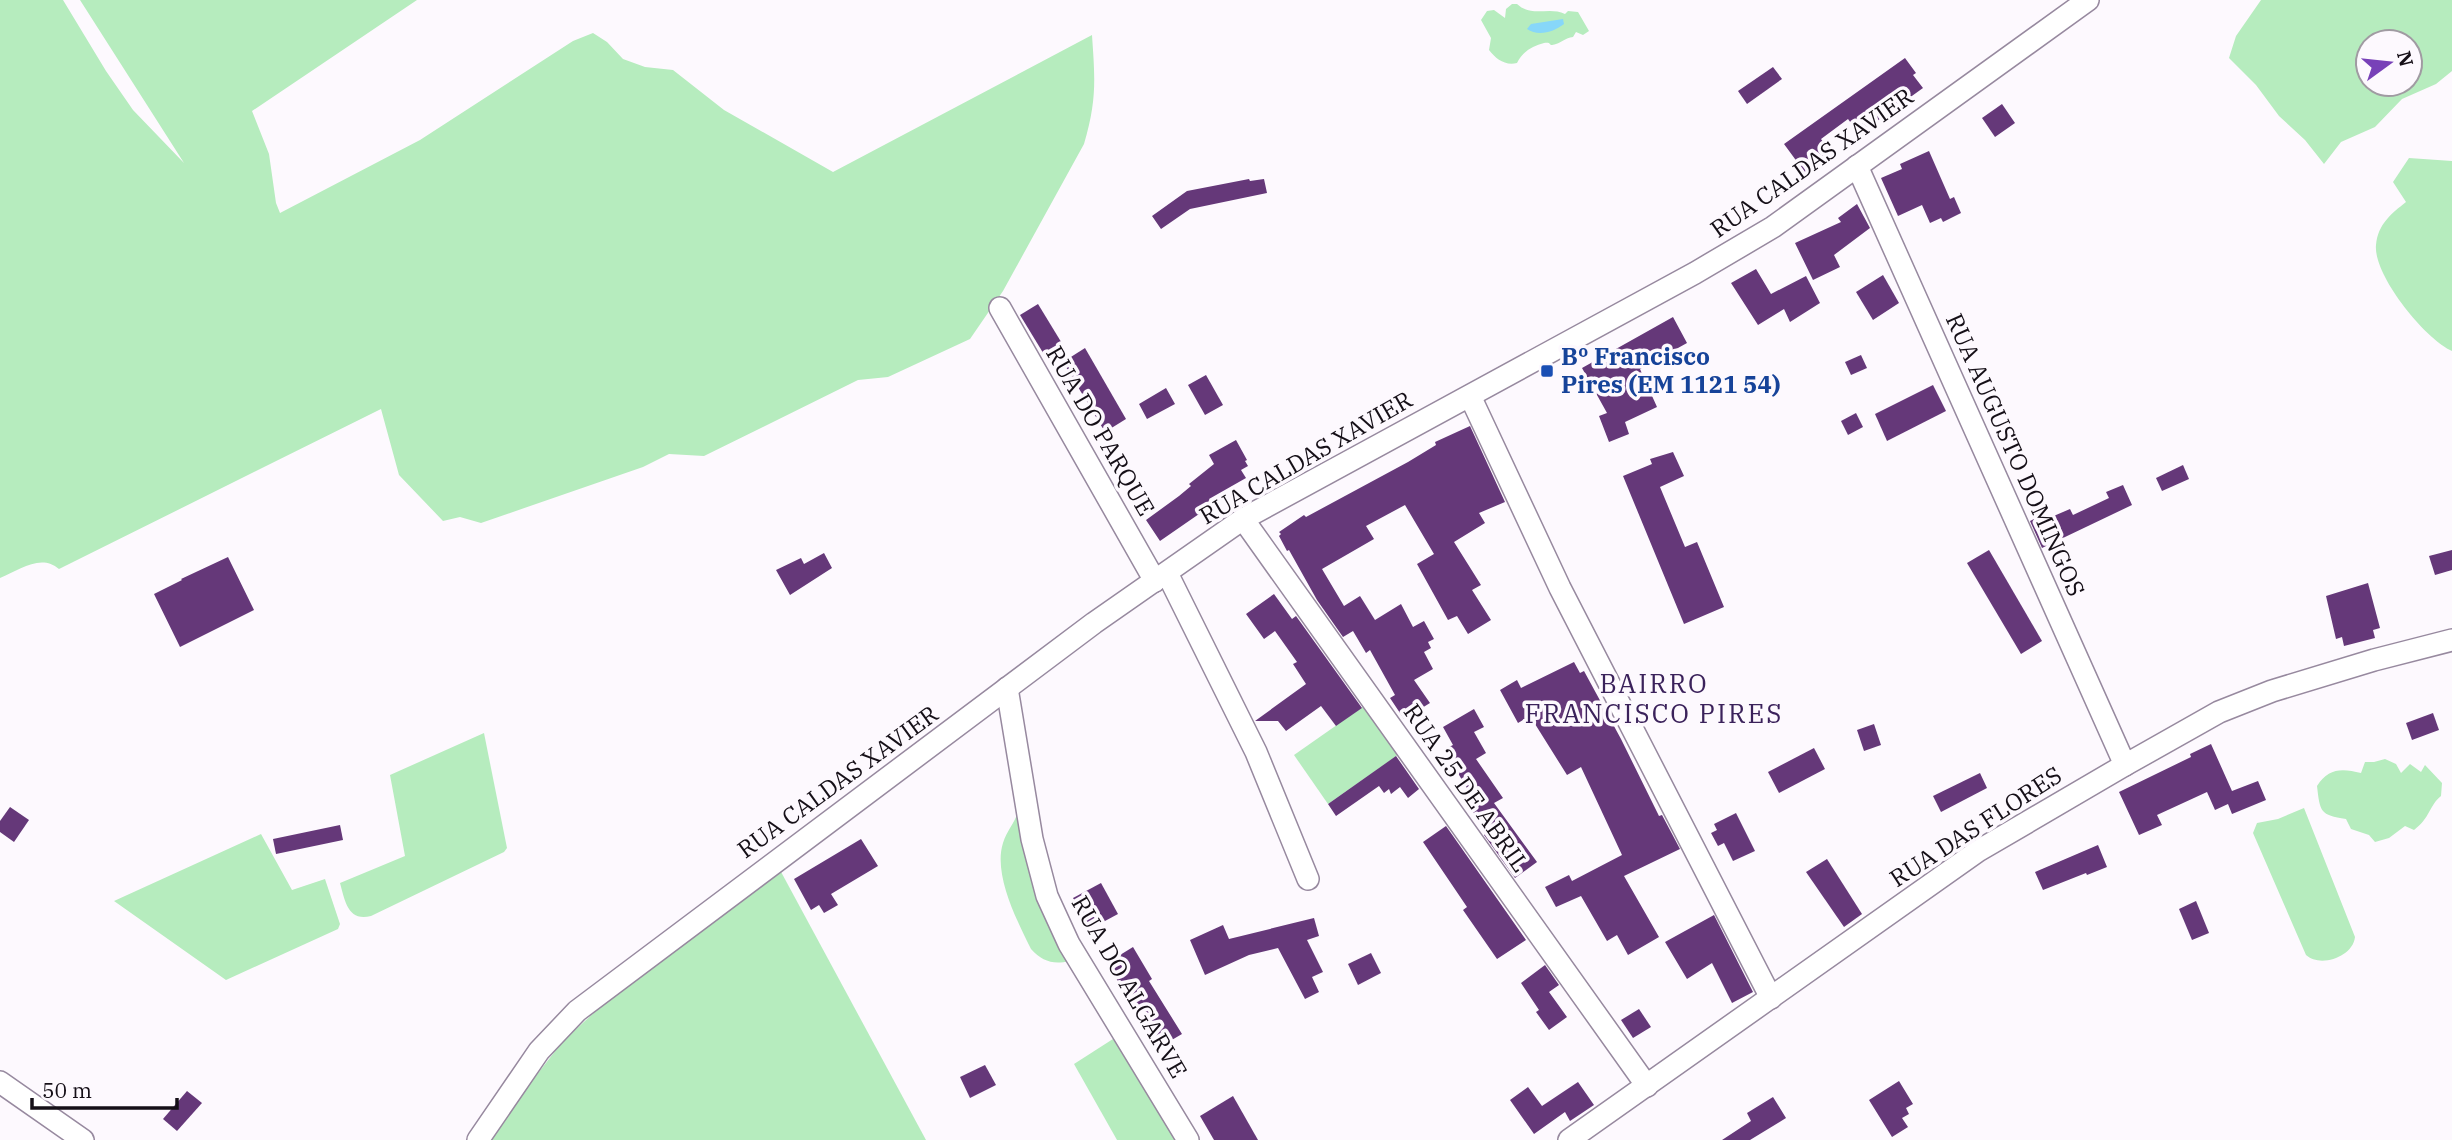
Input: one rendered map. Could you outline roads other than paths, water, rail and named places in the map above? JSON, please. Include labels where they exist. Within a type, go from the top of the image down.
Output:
[{"type":"street","name":"RUA CALDAS XAVIER","points":[[478,1140],[538,1051],[577,1011],[1007,688],[1161,577],[1243,519],[1773,227],[2088,0]]},
{"type":"street","name":"RUA AUGUSTO DOMINGOS","points":[[1857,166],[2125,765]]},
{"type":"street","name":"RUA DO PARQUE","points":[[1000,308],[1161,577],[1256,751],[1308,878]]},
{"type":"street","points":[[1470,396],[1560,588],[1771,998]]},
{"type":"street","name":"RUA 25 DE ABRIL","points":[[1243,519],[1647,1086]]},
{"type":"street","name":"RUA DAS FLORES","points":[[1569,1140],[1978,851],[2125,765],[2219,712],[2272,691],[2452,640]]},
{"type":"street","name":"RUA DO ALGARVE","points":[[1007,688],[1032,839],[1047,896],[1069,944],[1188,1140]]},
{"type":"street","points":[[0,1082],[83,1140]]},
{"type":"water","points":[[1563,19],[1564,24],[1551,31],[1536,33],[1527,29],[1531,24]]},
{"type":"place","name":"Bº Francisco Pires (EM 1121 54)","points":[[1547,371]]},
{"type":"district","name":"BAIRRO FRANCISCO PIRES","points":[[1654,699]]}]
